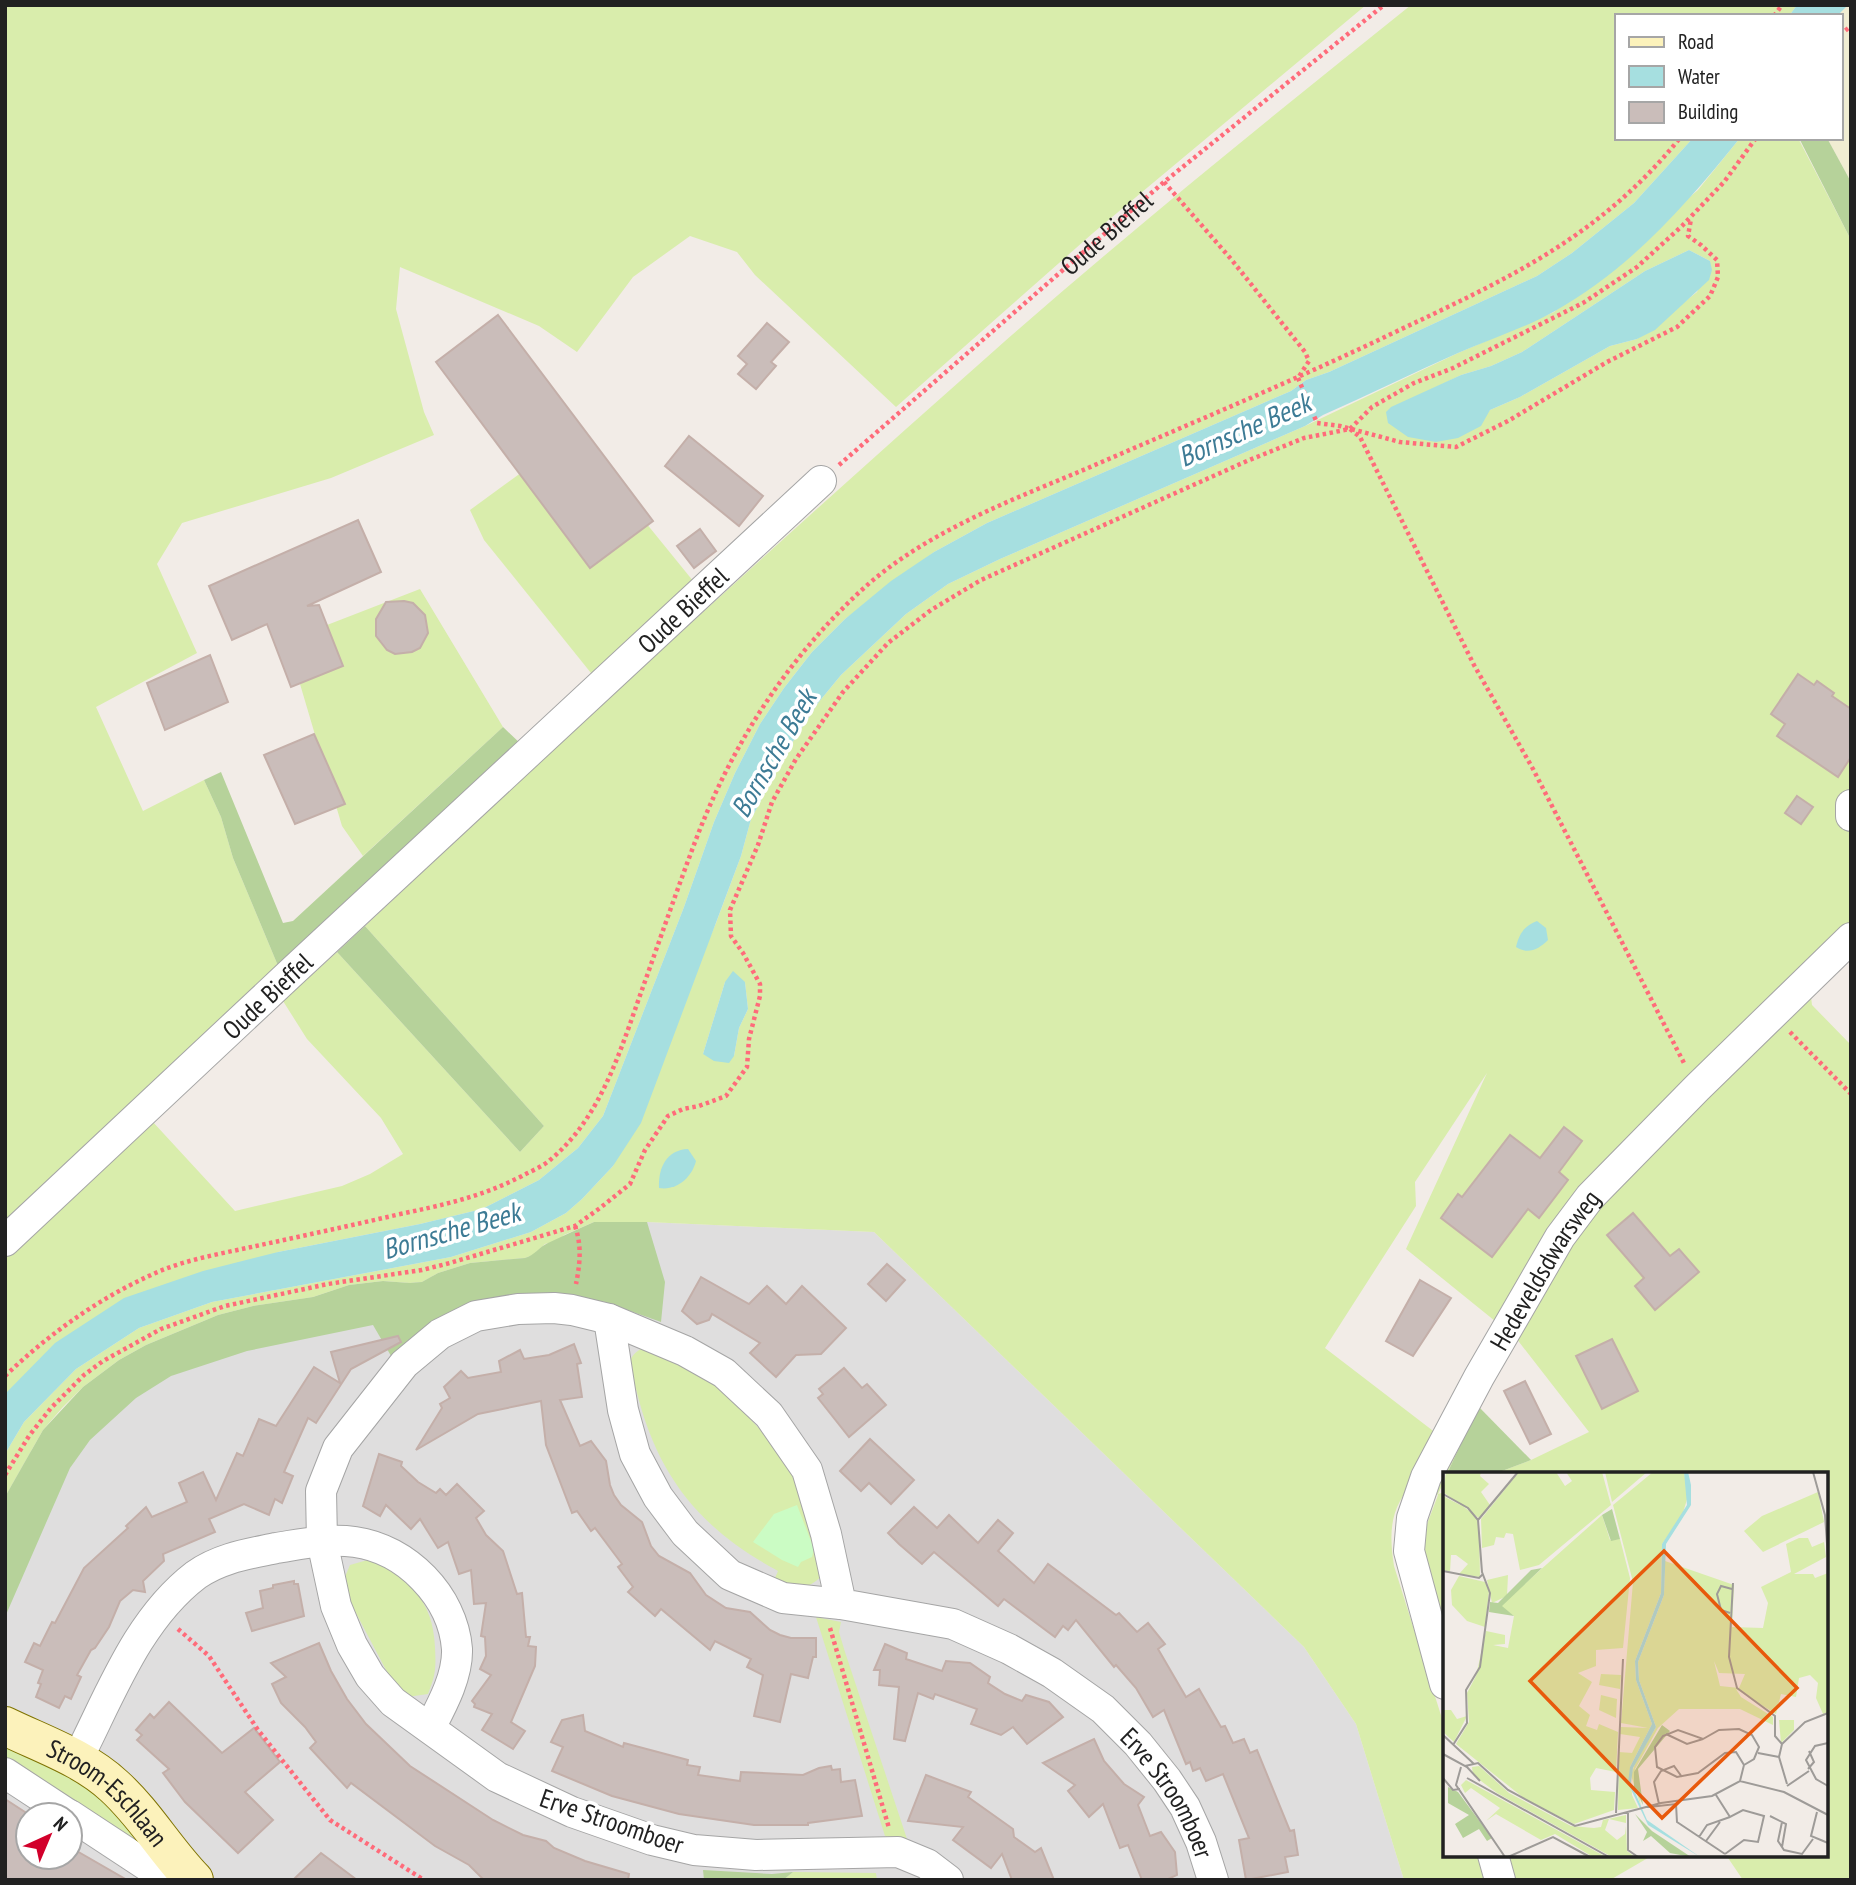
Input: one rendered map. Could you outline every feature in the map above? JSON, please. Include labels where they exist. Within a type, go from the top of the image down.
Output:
[{"type":"street","name":"Oude Bieffel","points":[[5,1241],[821,481]]},
{"type":"street","points":[[1851,805],[1851,816]]},
{"type":"street","name":"Hedeveldsdwarsweg","points":[[1443,1677],[1409,1551],[1412,1518],[1426,1477],[1479,1377],[1560,1237],[1590,1196],[1697,1087],[1851,938]]},
{"type":"street","name":"Erve Stroomboer","points":[[832,1604],[826,1534],[807,1471],[769,1415],[724,1373],[685,1351],[609,1319],[572,1310],[518,1309],[476,1316],[440,1334],[404,1364],[338,1448],[321,1491],[322,1541],[336,1606],[370,1676],[393,1702],[497,1777],[572,1812],[652,1840],[694,1850],[756,1855],[898,1852],[927,1864],[948,1880]]},
{"type":"street","name":"Erve Stroomboer","points":[[609,1319],[623,1410],[635,1454],[658,1497],[685,1533],[730,1575],[783,1598],[953,1624],[1009,1649],[1052,1673],[1103,1709],[1138,1744],[1167,1780],[1185,1807],[1201,1842],[1213,1880]]},
{"type":"street","points":[[77,1760],[138,1640],[158,1612],[197,1575],[232,1556],[322,1541],[355,1542],[382,1549],[418,1572],[444,1603],[457,1649],[446,1698],[430,1728]]},
{"type":"street","name":"Stroom-Eschlaan","points":[[5,1726],[77,1760],[114,1786],[143,1816],[194,1880]]},
{"type":"street","name":"Stroom-Eschlaan","points":[[5,1773],[48,1801]]},
{"type":"street","name":"Stroom-Eschlaan","points":[[84,1824],[149,1867],[180,1880]]},
{"type":"street","points":[[1494,1857],[1500,1880]]},
{"type":"path","name":"Oude Bieffel","points":[[821,481],[1164,182],[1384,5]]},
{"type":"path","points":[[5,1376],[32,1350],[94,1304],[164,1269],[480,1196],[548,1163],[587,1119],[603,1088],[621,1048],[698,834],[742,740],[775,686],[809,643],[868,584],[926,544],[998,506],[1297,378],[1504,281],[1551,254],[1611,210],[1660,163],[1678,140]]},
{"type":"path","points":[[5,1475],[29,1436],[51,1408],[84,1375],[103,1361],[161,1329],[225,1306],[328,1284],[422,1270],[575,1227],[629,1184],[645,1150],[668,1116],[726,1096],[747,1067],[749,1040],[760,996],[760,984],[731,936],[730,910],[758,845],[772,802],[811,737],[843,692],[870,661],[930,610],[981,580],[1247,461],[1304,438],[1350,429],[1373,407],[1414,383],[1453,368],[1583,303],[1637,267],[1691,217],[1724,182],[1755,140]]},
{"type":"path","points":[[1164,182],[1231,259],[1305,352],[1309,361],[1297,378]]},
{"type":"path","points":[[1297,378],[1317,423],[1400,442],[1456,447],[1508,421],[1607,362],[1676,327],[1710,296],[1718,277],[1717,260],[1688,236],[1691,217]]},
{"type":"path","points":[[1350,429],[1360,437],[1474,665],[1533,769],[1697,1087]]},
{"type":"path","points":[[1772,1014],[1851,1094]]},
{"type":"path","points":[[572,1310],[580,1252],[580,1239],[575,1227]]},
{"type":"path","points":[[832,1604],[898,1852]]},
{"type":"path","points":[[158,1612],[209,1656],[258,1730],[330,1820],[424,1880]]},
{"type":"shaded area","points":[[1851,5],[1851,182],[1828,140],[1842,140],[1842,14],[1839,14]]},
{"type":"shaded area","points":[[647,1222],[874,1232],[1304,1647],[1356,1724],[1404,1880],[5,1880],[5,1465],[274,1316]]},
{"type":"green space","points":[[5,5],[1366,5],[1093,233],[896,407],[755,275],[737,252],[690,236],[633,277],[577,352],[539,326],[400,267],[396,309],[424,412],[434,435],[331,478],[182,523],[157,564],[197,653],[96,707],[143,811],[204,780],[281,973],[5,1227]]},
{"type":"green space","points":[[1411,5],[1797,5],[1790,14],[1615,14],[1615,140],[1691,140],[1634,203],[1572,253],[1537,276],[1329,372],[1306,380],[1291,391],[987,523],[934,552],[845,619],[812,652],[784,688],[760,724],[735,773],[603,1116],[578,1148],[539,1180],[482,1209],[278,1252],[5,1394],[5,1255],[152,1121],[235,1211],[342,1186],[370,1174],[403,1154],[381,1118],[307,1039],[283,1001],[337,952],[520,1152],[544,1126],[365,926],[836,492],[995,350],[1253,132]]},
{"type":"green space","points":[[1738,140],[1799,140],[1851,240],[1851,957],[1811,997],[1812,1005],[1851,1045],[1851,1880],[1743,1880],[1727,1857],[1828,1857],[1828,1472],[1499,1472],[1589,1432],[1516,1338],[1406,1249],[1487,1073],[1415,1182],[1416,1206],[1325,1348],[1458,1450],[1448,1472],[1443,1472],[1443,1484],[1438,1494],[1443,1493],[1443,1639],[1421,1540],[1438,1495],[1419,1476],[1397,1507],[1391,1540],[1394,1566],[1443,1722],[1443,1857],[1478,1857],[1484,1880],[1404,1880],[1356,1724],[1304,1647],[874,1232],[594,1222],[564,1235],[560,1240],[545,1244],[533,1255],[525,1258],[470,1263],[438,1273],[422,1282],[383,1281],[349,1285],[313,1297],[253,1306],[218,1315],[146,1345],[119,1360],[83,1387],[43,1430],[5,1497],[5,1454],[24,1422],[76,1369],[139,1328],[212,1302],[451,1257],[531,1232],[566,1213],[582,1199],[613,1166],[716,923],[741,856],[751,819],[788,749],[818,703],[841,675],[906,614],[948,584],[1000,559],[1305,426],[1458,353],[1554,312],[1698,190]],"holes":[[[1689,250],[1710,261],[1697,292],[1637,339],[1610,346],[1485,415],[1410,400],[1461,375],[1491,366],[1522,352],[1645,271]],[[725,982],[745,982],[748,1009],[739,1028],[734,1056],[703,1054]]]},
{"type":"green space","points":[[1800,140],[1828,140],[1851,182],[1851,240]]},
{"type":"green space","points":[[562,443],[620,491],[698,587],[595,678],[484,540],[470,510]]},
{"type":"green space","points":[[420,589],[503,727],[363,856],[342,826],[300,684],[336,663],[327,625]]},
{"type":"green space","points":[[503,727],[523,746],[281,973],[204,780],[221,772],[283,923],[293,921]]},
{"type":"green space","points":[[365,926],[544,1126],[520,1152],[337,952]]},
{"type":"green space","points":[[594,1222],[647,1222],[665,1282],[661,1322],[605,1302],[566,1296],[394,1361],[373,1325],[247,1351],[171,1376],[136,1398],[90,1440],[70,1468],[5,1617],[5,1497],[43,1430],[83,1387],[119,1360],[146,1345],[218,1315],[253,1306],[313,1297],[349,1285],[383,1281],[422,1282],[438,1273],[470,1263],[525,1258],[548,1243]]},
{"type":"green space","points":[[649,1346],[723,1389],[775,1446],[790,1468],[813,1515],[824,1574],[817,1580],[801,1587],[775,1578],[778,1571],[726,1537],[704,1518],[686,1497],[656,1448],[636,1389],[627,1384],[630,1360],[637,1351]]},
{"type":"green space","points":[[1478,1406],[1531,1460],[1499,1472],[1448,1472]]},
{"type":"green space","points":[[797,1505],[814,1549],[812,1557],[801,1562],[798,1567],[753,1542],[774,1514]]},
{"type":"green space","points":[[371,1559],[408,1584],[424,1604],[430,1617],[435,1660],[434,1676],[428,1694],[407,1697],[395,1687],[348,1598],[344,1579],[350,1565]]},
{"type":"green space","points":[[816,1617],[841,1622],[839,1632],[845,1652],[908,1842],[885,1836]]},
{"type":"green space","points":[[5,1735],[71,1767],[161,1860],[84,1812],[84,1801],[67,1801],[5,1762]]},
{"type":"green space","points":[[1507,1857],[1650,1857],[1610,1880],[1513,1880]]},
{"type":"green space","points":[[703,1870],[772,1874],[793,1872],[783,1880],[704,1880]]},
{"type":"green space","points":[[793,1872],[876,1873],[877,1880],[783,1880]]},
{"type":"water","points":[[1797,5],[1848,5],[1839,14],[1790,14]]},
{"type":"water","name":"Bornsche Beek","points":[[1691,140],[1738,140],[1656,234],[1608,276],[1555,311],[1323,415],[1305,426],[948,584],[906,614],[841,675],[818,703],[788,749],[751,819],[741,856],[641,1123],[613,1166],[566,1213],[531,1232],[451,1257],[212,1302],[139,1328],[76,1369],[24,1422],[5,1454],[5,1394],[55,1343],[124,1298],[203,1271],[278,1252],[482,1209],[539,1180],[578,1148],[603,1116],[714,822],[760,724],[812,652],[845,619],[891,581],[934,552],[987,523],[1291,391],[1306,380],[1329,372],[1537,276],[1572,253],[1634,203]]},
{"type":"water","points":[[1689,250],[1710,261],[1712,270],[1709,280],[1655,330],[1637,339],[1610,346],[1520,397],[1490,410],[1481,426],[1458,438],[1436,442],[1408,437],[1388,423],[1386,412],[1391,407],[1461,375],[1491,366],[1522,352],[1645,271]]},
{"type":"water","points":[[1537,921],[1546,928],[1548,940],[1533,950],[1525,951],[1516,947],[1523,931]]},
{"type":"water","points":[[733,971],[745,982],[748,1009],[739,1028],[734,1056],[729,1063],[714,1061],[703,1054],[725,982]]},
{"type":"water","points":[[688,1149],[696,1161],[691,1172],[678,1185],[659,1188],[660,1173],[665,1161],[674,1153]]},
{"type":"building","points":[[498,315],[653,521],[590,568],[436,362]]},
{"type":"building","points":[[767,323],[789,342],[771,362],[776,366],[756,389],[738,374],[747,364],[738,356]]},
{"type":"building","points":[[689,436],[763,496],[739,526],[665,466]]},
{"type":"building","points":[[358,520],[381,572],[307,606],[319,605],[343,666],[291,687],[267,624],[232,640],[209,586]]},
{"type":"building","points":[[700,529],[716,551],[694,568],[677,546]]},
{"type":"building","points":[[386,602],[413,603],[425,615],[428,633],[420,648],[395,654],[387,650],[376,636],[376,619]]},
{"type":"building","points":[[210,655],[228,702],[165,730],[147,683]]},
{"type":"building","points":[[1798,674],[1814,685],[1817,681],[1851,709],[1851,757],[1838,777],[1777,736],[1785,724],[1771,714]]},
{"type":"building","points":[[314,734],[345,804],[295,824],[264,755]]},
{"type":"building","points":[[1797,796],[1813,807],[1801,824],[1785,813]]},
{"type":"building","points":[[1564,1127],[1582,1141],[1559,1172],[1568,1180],[1539,1218],[1528,1209],[1492,1257],[1441,1218],[1458,1194],[1462,1197],[1510,1135],[1540,1158]]},
{"type":"building","points":[[1633,1213],[1670,1256],[1679,1249],[1699,1272],[1655,1310],[1635,1286],[1644,1278],[1607,1235]]},
{"type":"building","points":[[887,1264],[905,1280],[886,1301],[868,1284]]},
{"type":"building","points":[[701,1277],[749,1304],[767,1286],[786,1304],[802,1286],[846,1328],[821,1354],[796,1355],[776,1377],[750,1353],[760,1343],[712,1314],[709,1320],[697,1324],[682,1311]]},
{"type":"building","points":[[1420,1280],[1451,1298],[1413,1356],[1386,1341]]},
{"type":"building","points":[[398,1336],[401,1342],[351,1369],[316,1423],[308,1418],[284,1472],[293,1476],[282,1503],[275,1499],[269,1515],[244,1504],[209,1519],[215,1532],[163,1554],[164,1561],[143,1581],[145,1592],[133,1590],[120,1601],[109,1627],[91,1650],[77,1675],[81,1677],[71,1699],[65,1696],[59,1708],[36,1697],[43,1670],[25,1662],[34,1643],[40,1646],[84,1568],[128,1528],[126,1526],[146,1507],[152,1517],[187,1502],[179,1483],[203,1472],[216,1500],[237,1453],[243,1456],[259,1419],[276,1426],[314,1367],[340,1383],[331,1352]]},
{"type":"building","points":[[1612,1339],[1638,1391],[1602,1409],[1576,1356]]},
{"type":"building","points":[[574,1344],[581,1363],[577,1364],[582,1397],[560,1400],[580,1446],[591,1441],[606,1461],[614,1495],[621,1505],[642,1522],[651,1546],[659,1556],[690,1573],[706,1595],[726,1608],[750,1612],[770,1630],[780,1635],[816,1638],[816,1657],[813,1657],[808,1678],[791,1674],[780,1722],[754,1716],[763,1675],[747,1667],[751,1659],[715,1641],[710,1650],[661,1609],[655,1616],[628,1592],[633,1587],[618,1567],[622,1564],[595,1528],[591,1531],[577,1511],[572,1513],[546,1445],[541,1401],[478,1414],[416,1450],[442,1408],[440,1404],[450,1398],[444,1387],[461,1371],[468,1378],[501,1372],[499,1361],[520,1350],[524,1359],[549,1355]]},
{"type":"building","points":[[844,1368],[862,1388],[867,1384],[886,1405],[849,1437],[818,1398],[823,1394],[819,1389]]},
{"type":"building","points":[[1525,1381],[1551,1434],[1530,1444],[1504,1391]]},
{"type":"building","points":[[870,1439],[914,1480],[891,1504],[869,1483],[861,1491],[840,1471]]},
{"type":"building","points":[[379,1454],[402,1462],[401,1466],[418,1482],[436,1493],[440,1489],[446,1495],[457,1484],[484,1511],[476,1518],[486,1535],[503,1551],[517,1594],[522,1593],[526,1637],[530,1637],[528,1646],[536,1647],[535,1666],[511,1722],[525,1731],[513,1749],[482,1730],[492,1714],[474,1707],[472,1701],[491,1675],[480,1669],[486,1656],[485,1637],[481,1636],[486,1603],[474,1604],[471,1570],[459,1574],[448,1542],[438,1548],[420,1519],[411,1529],[386,1505],[380,1516],[363,1506]]},
{"type":"building","points":[[914,1507],[937,1528],[949,1515],[978,1543],[998,1520],[1013,1533],[998,1551],[1034,1583],[1048,1564],[1116,1615],[1119,1613],[1137,1632],[1148,1623],[1165,1644],[1158,1649],[1186,1697],[1199,1689],[1221,1727],[1225,1726],[1233,1743],[1244,1739],[1250,1753],[1257,1750],[1290,1831],[1294,1830],[1298,1855],[1285,1857],[1288,1872],[1246,1880],[1239,1840],[1249,1838],[1223,1774],[1206,1781],[1200,1768],[1193,1771],[1190,1762],[1186,1764],[1164,1710],[1153,1717],[1136,1688],[1116,1665],[1114,1667],[1076,1620],[1068,1630],[1063,1626],[1055,1637],[1004,1599],[998,1606],[934,1552],[922,1564],[899,1544],[888,1533]]},
{"type":"building","points":[[294,1581],[294,1584],[298,1584],[304,1616],[252,1631],[246,1613],[263,1608],[260,1591]]},
{"type":"building","points":[[319,1643],[347,1699],[366,1724],[410,1766],[493,1820],[523,1835],[546,1841],[554,1848],[585,1861],[629,1874],[628,1880],[484,1880],[469,1865],[435,1846],[351,1783],[347,1788],[310,1748],[316,1742],[281,1703],[272,1684],[286,1677],[271,1663]]},
{"type":"building","points":[[885,1644],[907,1653],[906,1659],[942,1671],[946,1661],[970,1663],[990,1677],[988,1683],[1005,1694],[1022,1701],[1026,1695],[1049,1702],[1063,1717],[1027,1744],[1013,1727],[1001,1735],[971,1724],[977,1709],[935,1694],[933,1699],[918,1693],[905,1741],[894,1739],[899,1687],[879,1685],[880,1670],[874,1670]]},
{"type":"building","points":[[169,1702],[222,1753],[254,1728],[280,1762],[245,1792],[273,1820],[238,1853],[185,1802],[163,1773],[169,1769],[137,1740],[142,1735],[136,1730],[150,1714],[154,1718]]},
{"type":"building","points":[[583,1715],[585,1731],[623,1747],[624,1743],[688,1760],[687,1765],[700,1767],[698,1775],[740,1781],[741,1772],[803,1775],[831,1766],[832,1770],[840,1769],[841,1782],[855,1780],[862,1816],[808,1825],[754,1825],[679,1814],[612,1796],[552,1771],[563,1747],[551,1742],[562,1720]]},
{"type":"building","points":[[1094,1739],[1104,1761],[1124,1784],[1144,1797],[1138,1805],[1150,1836],[1161,1832],[1175,1852],[1177,1875],[1166,1880],[1142,1880],[1128,1845],[1120,1848],[1103,1804],[1089,1817],[1068,1791],[1075,1785],[1043,1763]]},
{"type":"building","points":[[926,1775],[971,1792],[968,1797],[1013,1829],[1014,1837],[1035,1852],[1041,1848],[1054,1880],[1012,1880],[1002,1854],[991,1868],[953,1840],[963,1827],[908,1821]]},
{"type":"building","points":[[5,1799],[14,1805],[14,1871],[84,1871],[84,1855],[127,1880],[5,1880]]},
{"type":"building","points":[[321,1853],[357,1880],[293,1880]]}]
